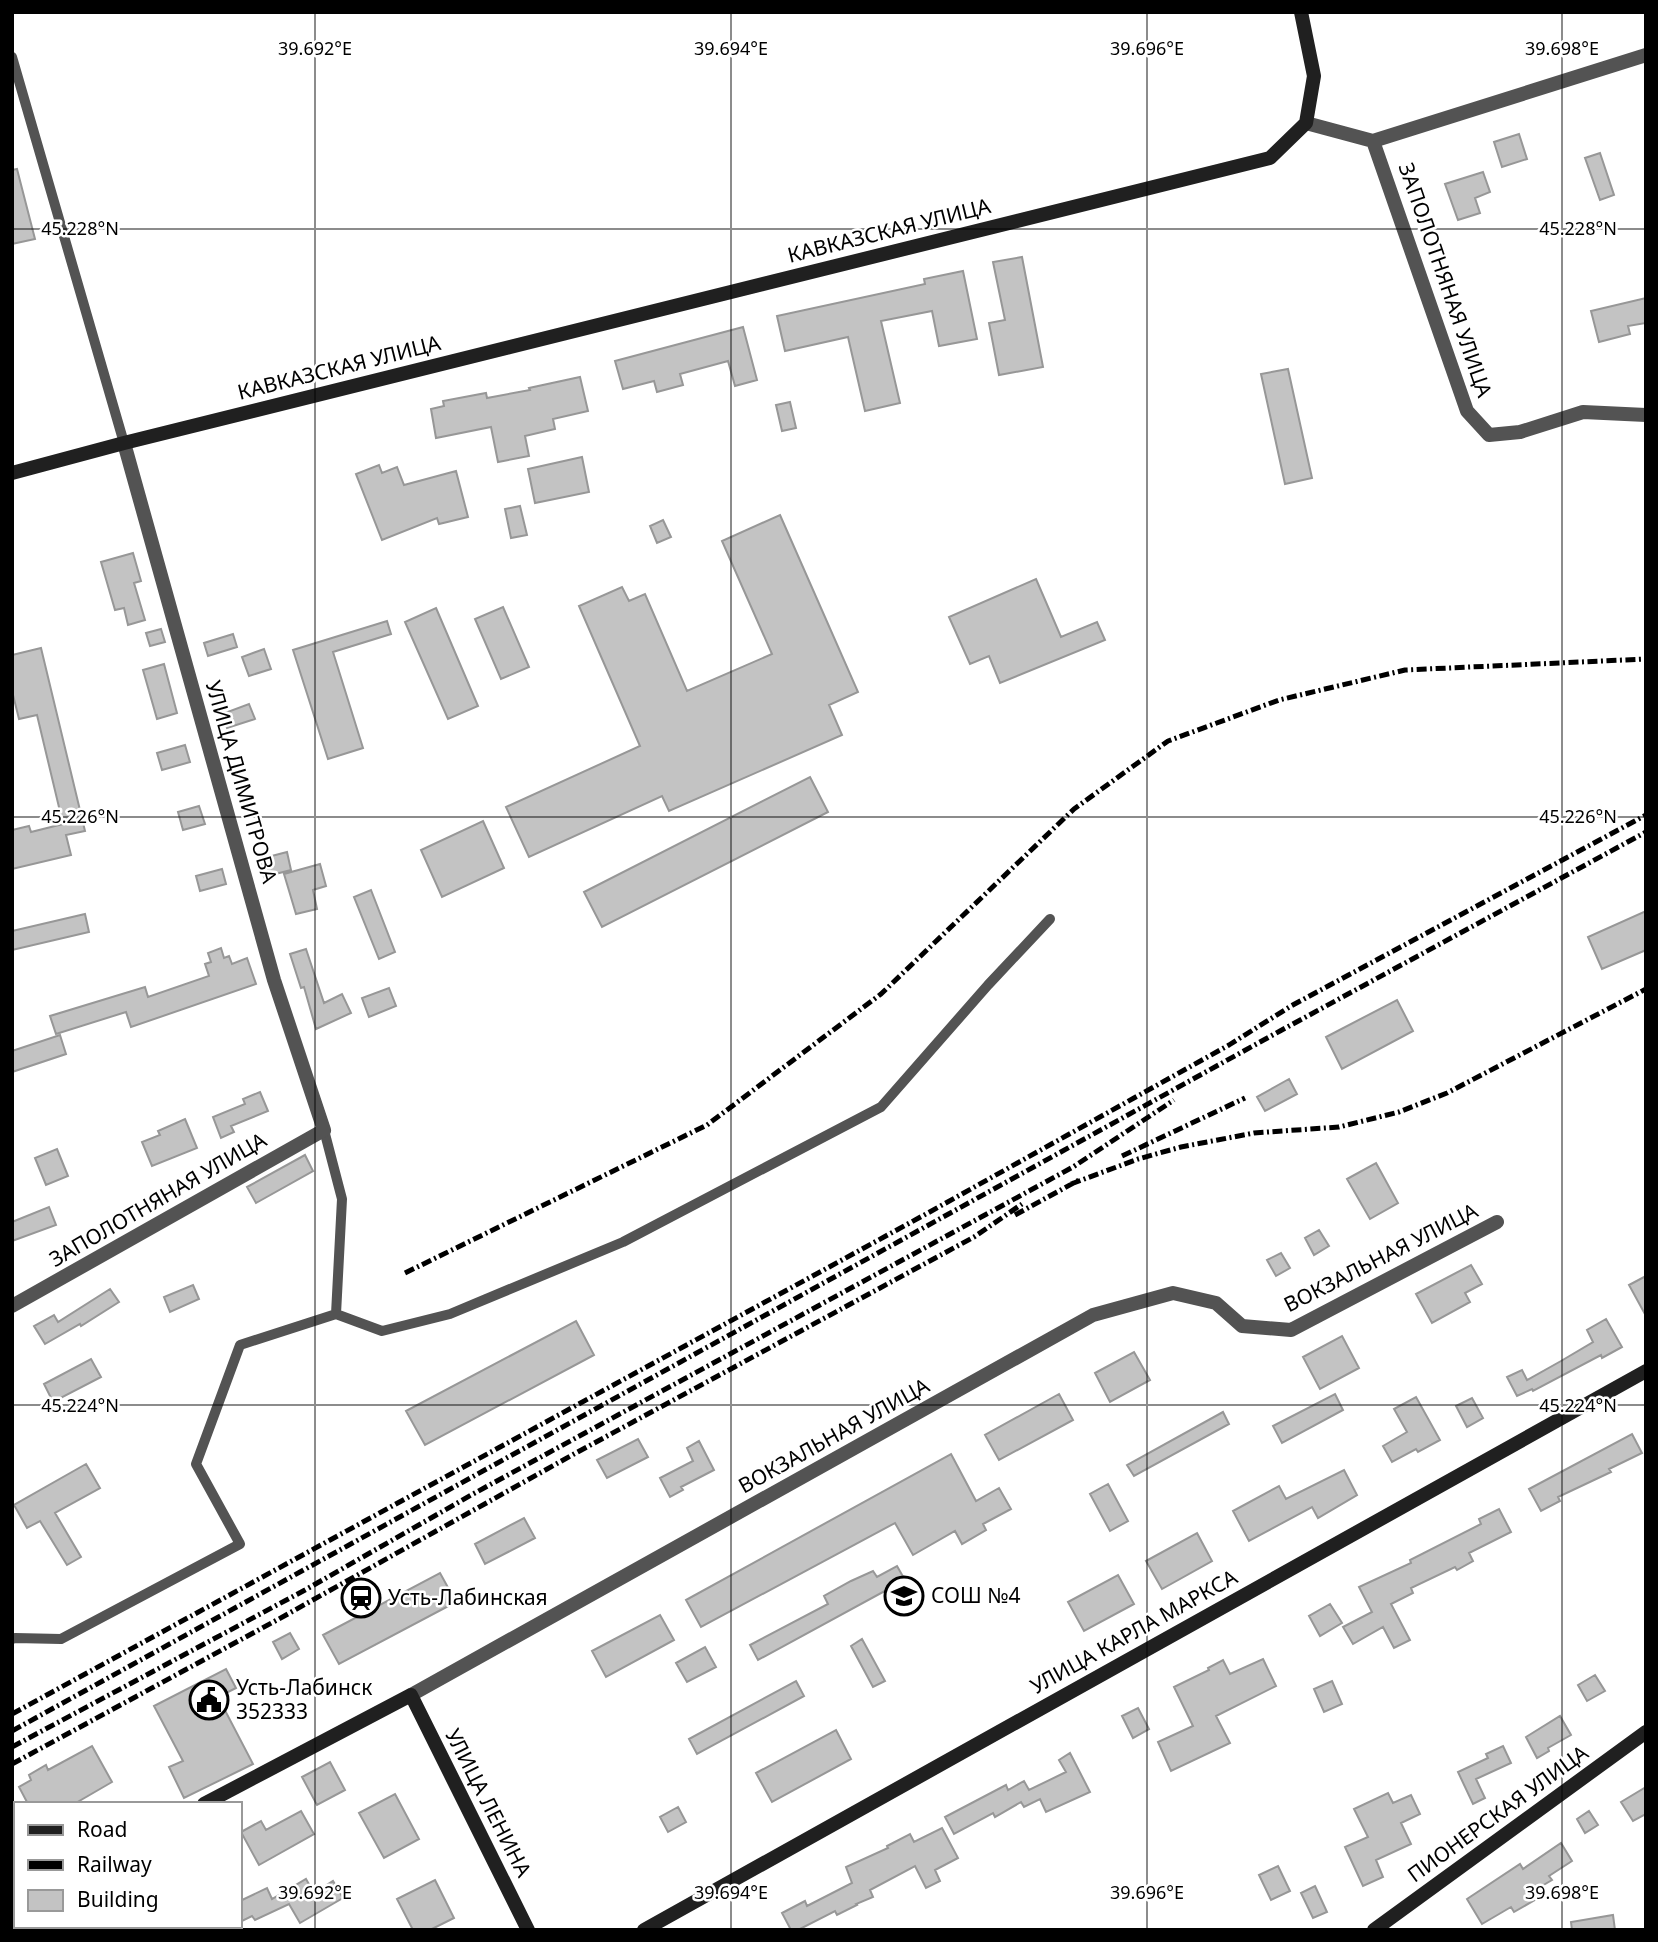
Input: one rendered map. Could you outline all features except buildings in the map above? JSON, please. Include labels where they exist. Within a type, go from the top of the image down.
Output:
[{"type":"street","points":[[1301,12],[1314,76],[1306,123],[1373,141],[1646,55]]},
{"type":"street","name":"КАВКАЗСКАЯ УЛИЦА","points":[[12,473],[1270,158],[1306,123]]},
{"type":"street","name":"ЗАПОЛОТНЯНАЯ УЛИЦА","points":[[1373,141],[1467,411],[1489,435],[1520,432],[1583,412],[1646,415]]},
{"type":"street","name":"УЛИЦА ДИМИТРОВА","points":[[124,443],[274,979],[324,1129]]},
{"type":"street","name":"ЗАПОЛОТНЯНАЯ УЛИЦА","points":[[12,1306],[324,1129]]},
{"type":"street","name":"ВОКЗАЛЬНАЯ УЛИЦА","points":[[208,1802],[411,1695],[1093,1315],[1173,1293],[1216,1303],[1242,1326],[1291,1330],[1497,1222]]},
{"type":"street","name":"УЛИЦА КАРЛА МАРКСА","points":[[644,1930],[1646,1371]]},
{"type":"street","name":"УЛИЦА ЛЕНИНА","points":[[411,1695],[528,1930]]},
{"type":"street","name":"ПИОНЕРСКАЯ УЛИЦА","points":[[1374,1930],[1646,1732]]},
{"type":"lane","points":[[12,57],[124,443]]},
{"type":"lane","points":[[12,1639],[61,1639],[240,1544],[196,1464],[240,1345],[336,1314],[382,1331],[450,1314],[624,1242],[881,1107],[1050,919]]},
{"type":"lane","points":[[324,1129],[342,1199],[336,1314]]},
{"type":"railway","points":[[405,1273],[707,1125],[881,994],[1074,809],[1168,741],[1279,700],[1405,670],[1646,659]]},
{"type":"railway","points":[[12,1714],[926,1214],[1229,1045],[1291,1006],[1646,815]]},
{"type":"railway","points":[[12,1731],[1646,832]]},
{"type":"railway","points":[[1071,1184],[1138,1159],[1181,1147],[1254,1133],[1339,1127],[1399,1112],[1447,1093],[1646,989]]},
{"type":"railway","points":[[1122,1156],[1245,1098]]},
{"type":"railway","points":[[12,1747],[305,1590],[473,1494],[1073,1167],[1174,1100]]},
{"type":"railway","points":[[1015,1215],[1079,1180]]},
{"type":"railway","points":[[12,1764],[974,1237],[1022,1204]]},
{"type":"place","name":"СОШ №4","points":[[904,1596]]},
{"type":"place","name":"Усть-Лабинская","points":[[361,1598]]},
{"type":"place","name":"Усть-Лабинск 352333","points":[[209,1700]]}]
